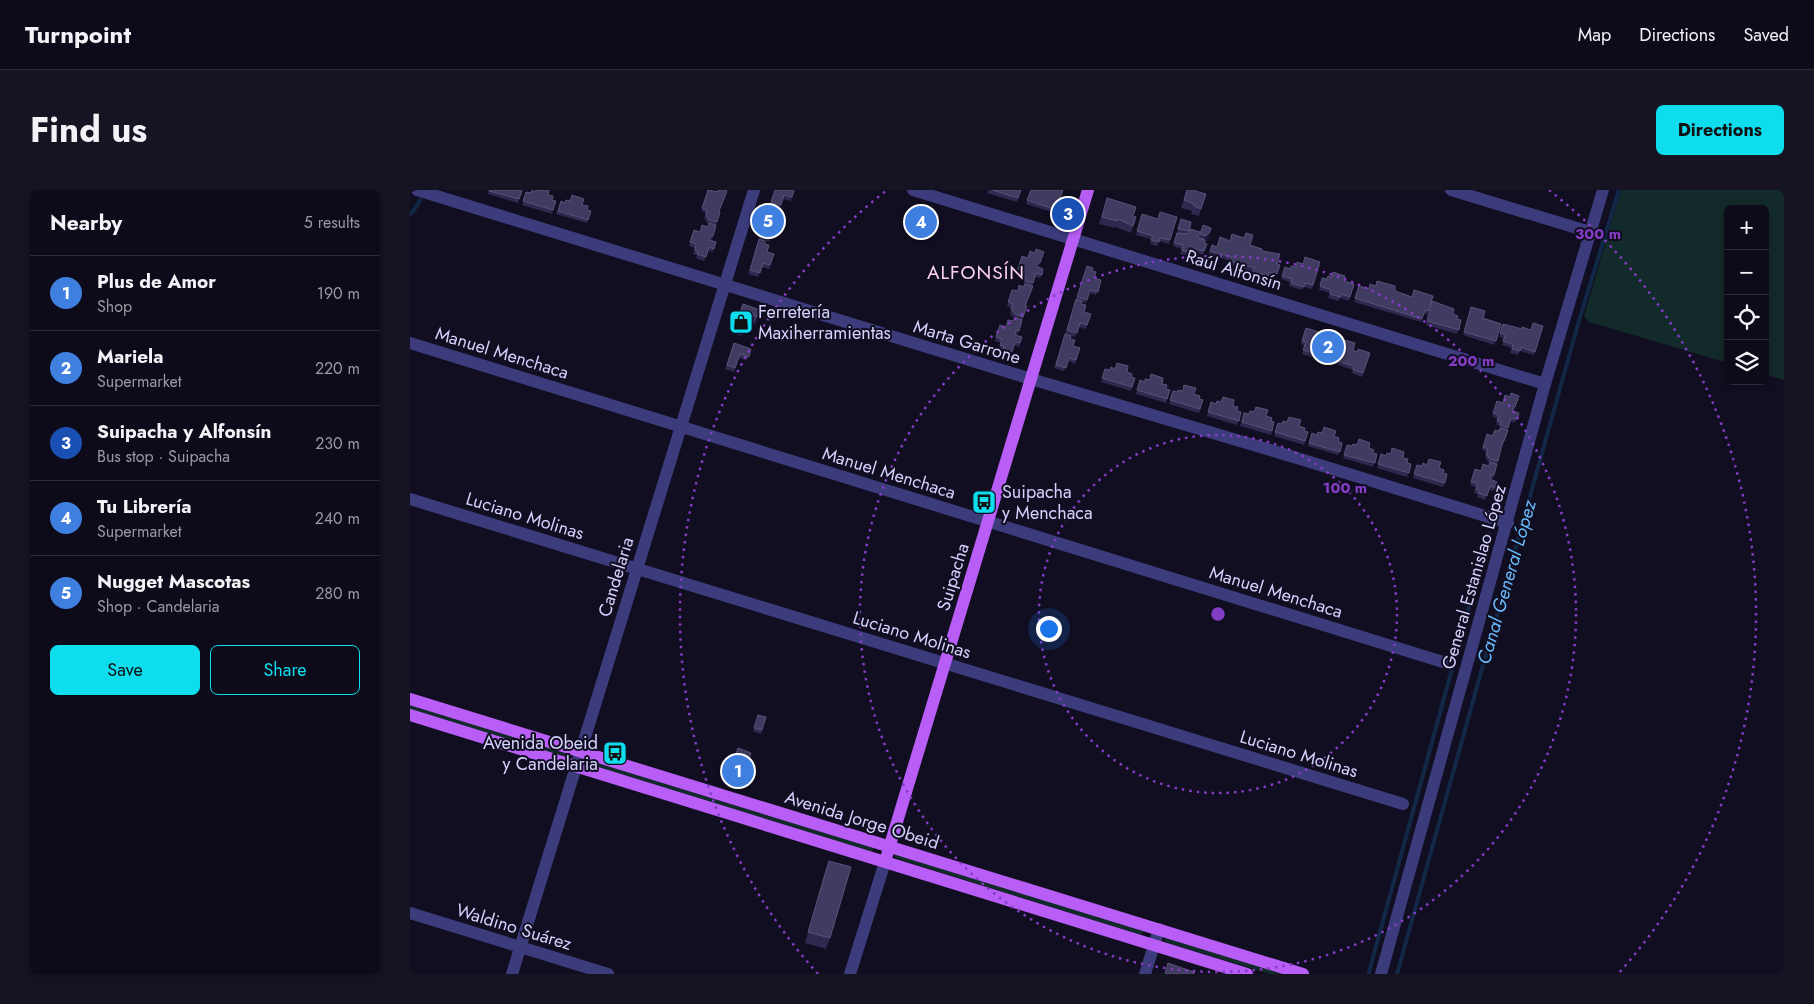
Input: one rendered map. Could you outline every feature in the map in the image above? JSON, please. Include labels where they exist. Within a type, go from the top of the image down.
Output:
[{"type":"main road","name":"Suipacha","points":[[885,862],[1088,190]]},
{"type":"main road","name":"Avenida Jorge Obeid","points":[[410,699],[1303,974]]},
{"type":"main road","name":"Avenida Jorge Obeid","points":[[410,715],[1247,974]]},
{"type":"street","points":[[410,198],[415,190]]},
{"type":"street","name":"Marta Garrone","points":[[415,190],[1031,380],[1297,458],[1508,523]]},
{"type":"street","name":"Candelaria","points":[[512,974],[754,190]]},
{"type":"street","name":"Raúl Alfonsín","points":[[913,190],[1545,384]]},
{"type":"street","points":[[1451,190],[1590,232]]},
{"type":"street","name":"General Estanislao López","points":[[1381,974],[1508,523],[1545,384],[1603,190]]},
{"type":"street","name":"Manuel Menchaca","points":[[410,343],[1443,662]]},
{"type":"street","name":"Luciano Molinas","points":[[410,499],[1403,804]]},
{"type":"street","name":"Suipacha","points":[[850,974],[885,862]]},
{"type":"street","name":"Waldino Suárez","points":[[410,913],[608,974]]},
{"type":"street","points":[[1145,974],[1158,930]]},
{"type":"green space","points":[[1621,190],[1784,190],[1784,380],[1769,375],[1769,205],[1724,205],[1724,362],[1589,322],[1584,316]]},
{"type":"green space","points":[[410,704],[567,754],[566,757],[410,710]]},
{"type":"green space","points":[[588,760],[874,848],[871,852],[588,764]]},
{"type":"green space","points":[[895,854],[1144,931],[1141,935],[895,858]]},
{"type":"green space","points":[[1165,937],[1289,974],[1270,974],[1165,942]]},
{"type":"building","points":[[489,190],[520,190],[522,191],[519,199]]},
{"type":"building","points":[[532,190],[536,192],[536,190],[549,190],[548,195],[553,196],[552,200],[556,201],[553,210],[523,201],[526,192],[531,193]]},
{"type":"building","points":[[708,190],[727,191],[717,222],[709,220],[706,214],[707,210],[702,208]]},
{"type":"building","points":[[775,190],[794,190],[792,197],[784,195],[781,205],[771,202]]},
{"type":"building","points":[[992,190],[1021,190],[1018,198]]},
{"type":"building","points":[[1031,190],[1063,190],[1056,210],[1027,200]]},
{"type":"building","points":[[1187,190],[1206,194],[1201,209],[1184,200]]},
{"type":"building","points":[[572,195],[584,199],[582,205],[588,206],[587,210],[591,211],[588,220],[558,211],[561,201],[565,203],[566,200],[570,201]]},
{"type":"building","points":[[1107,198],[1136,207],[1133,216],[1136,217],[1133,226],[1118,219],[1117,221],[1102,217]]},
{"type":"building","points":[[770,204],[776,206],[776,209],[780,211],[778,217],[785,219],[781,230],[774,228],[771,238],[761,235]]},
{"type":"building","points":[[1160,212],[1177,217],[1170,240],[1160,238],[1159,242],[1151,240],[1153,236],[1137,231],[1142,214],[1158,219]]},
{"type":"building","points":[[1181,219],[1191,222],[1189,231],[1178,229]]},
{"type":"building","points":[[709,223],[716,225],[713,236],[710,236],[709,240],[716,242],[714,249],[709,247],[706,257],[697,254],[698,252],[695,250],[696,244],[690,242],[694,230],[700,232],[702,225],[708,227]]},
{"type":"building","points":[[1203,225],[1211,228],[1206,236],[1200,234]]},
{"type":"building","points":[[1190,229],[1200,232],[1198,238],[1205,240],[1204,243],[1207,244],[1204,251],[1195,249],[1190,245],[1188,252],[1182,250],[1183,245],[1174,243],[1177,233],[1188,234]]},
{"type":"building","points":[[1246,233],[1253,235],[1250,245],[1262,249],[1262,251],[1280,254],[1277,264],[1280,265],[1277,274],[1269,272],[1268,276],[1253,272],[1255,268],[1230,261],[1232,257],[1210,251],[1212,245],[1217,247],[1220,237],[1230,241],[1232,234],[1244,238]]},
{"type":"building","points":[[759,239],[769,245],[767,252],[774,254],[770,265],[763,263],[760,273],[750,270]]},
{"type":"building","points":[[1036,249],[1044,252],[1040,263],[1038,262],[1036,266],[1043,269],[1042,275],[1036,273],[1033,283],[1025,281],[1026,278],[1022,277],[1024,271],[1018,269],[1022,256],[1028,258],[1030,251],[1035,253]]},
{"type":"building","points":[[1305,257],[1320,262],[1313,285],[1305,283],[1304,287],[1291,283],[1292,279],[1282,276],[1285,267],[1290,269],[1291,266],[1296,267],[1297,262],[1303,264]]},
{"type":"building","points":[[1087,266],[1093,268],[1092,271],[1096,272],[1094,278],[1101,280],[1098,292],[1090,290],[1087,300],[1077,297]]},
{"type":"building","points":[[1333,272],[1345,276],[1344,281],[1354,284],[1350,297],[1341,294],[1340,297],[1330,294],[1331,290],[1320,286],[1322,278],[1332,277]]},
{"type":"building","points":[[1377,281],[1395,286],[1395,291],[1412,297],[1414,290],[1433,296],[1428,311],[1425,310],[1422,319],[1355,298],[1359,286],[1369,289],[1370,284],[1376,286]]},
{"type":"building","points":[[1025,284],[1033,286],[1023,317],[1015,314],[1011,309],[1013,304],[1008,302],[1012,290],[1018,291],[1019,285],[1023,287]]},
{"type":"building","points":[[1076,299],[1082,301],[1081,304],[1086,305],[1084,312],[1091,314],[1087,325],[1080,323],[1077,333],[1067,330]]},
{"type":"building","points":[[1432,301],[1454,309],[1453,314],[1458,316],[1457,319],[1461,320],[1459,330],[1427,321]]},
{"type":"building","points":[[743,304],[760,310],[757,317],[749,314],[744,329],[735,326]]},
{"type":"building","points":[[1471,307],[1485,311],[1483,318],[1501,324],[1496,341],[1464,332]]},
{"type":"building","points":[[1015,318],[1022,320],[1019,331],[1016,330],[1015,335],[1022,337],[1020,343],[1015,342],[1012,352],[1003,349],[1004,346],[1000,345],[1002,339],[996,337],[1000,325],[1006,327],[1008,320],[1013,321]]},
{"type":"building","points":[[1533,323],[1543,326],[1535,352],[1521,347],[1520,351],[1512,349],[1513,344],[1503,341],[1505,335],[1500,333],[1503,324],[1531,330]]},
{"type":"building","points":[[1306,328],[1322,333],[1320,339],[1324,340],[1325,337],[1337,341],[1332,354],[1323,350],[1321,356],[1303,350],[1306,342],[1302,341]]},
{"type":"building","points":[[1065,334],[1071,336],[1070,339],[1075,340],[1073,346],[1080,348],[1076,360],[1069,358],[1066,368],[1056,365]]},
{"type":"building","points":[[1341,339],[1355,343],[1353,350],[1358,352],[1358,349],[1370,353],[1363,373],[1353,370],[1354,366],[1334,360]]},
{"type":"building","points":[[734,343],[751,349],[749,357],[740,354],[735,368],[727,365]]},
{"type":"building","points":[[1117,363],[1128,366],[1127,372],[1132,374],[1131,377],[1135,378],[1132,387],[1102,378],[1105,369],[1110,370],[1111,367],[1115,369]]},
{"type":"building","points":[[1151,374],[1163,378],[1162,384],[1167,385],[1166,389],[1170,390],[1167,399],[1137,390],[1140,380],[1145,382],[1145,379],[1150,380]]},
{"type":"building","points":[[1184,385],[1196,388],[1194,394],[1200,396],[1199,399],[1203,400],[1200,409],[1170,400],[1173,391],[1183,391]]},
{"type":"building","points":[[1511,393],[1519,396],[1512,411],[1519,413],[1517,419],[1511,418],[1508,428],[1500,425],[1501,422],[1497,421],[1499,415],[1493,413],[1497,401],[1503,403],[1505,395],[1510,397]]},
{"type":"building","points":[[1223,397],[1234,400],[1233,406],[1238,407],[1237,411],[1241,412],[1239,421],[1208,412],[1211,402],[1216,404],[1217,401],[1221,402]]},
{"type":"building","points":[[1256,407],[1268,410],[1266,416],[1272,418],[1271,421],[1274,422],[1272,431],[1242,422],[1244,413],[1254,412]]},
{"type":"building","points":[[1289,417],[1301,420],[1299,426],[1305,428],[1304,431],[1308,432],[1305,441],[1275,432],[1278,423],[1287,422]]},
{"type":"building","points":[[1324,427],[1336,431],[1334,436],[1339,438],[1338,441],[1342,443],[1340,452],[1309,443],[1312,433],[1317,435],[1318,432],[1322,433]]},
{"type":"building","points":[[1500,428],[1508,430],[1498,461],[1490,459],[1486,454],[1488,449],[1483,447],[1487,434],[1492,436],[1495,430],[1499,431]]},
{"type":"building","points":[[1359,439],[1370,443],[1369,448],[1374,450],[1373,453],[1377,454],[1375,463],[1344,455],[1347,445],[1357,445]]},
{"type":"building","points":[[1392,448],[1404,452],[1403,458],[1408,459],[1407,463],[1411,464],[1409,473],[1378,464],[1381,454],[1386,456],[1387,453],[1391,454]]},
{"type":"building","points":[[1429,459],[1441,462],[1439,468],[1444,470],[1443,473],[1447,474],[1445,483],[1414,474],[1417,465],[1422,466],[1423,463],[1427,465]]},
{"type":"building","points":[[1490,462],[1497,464],[1494,475],[1491,475],[1490,479],[1497,482],[1495,488],[1490,486],[1487,496],[1478,493],[1479,491],[1476,489],[1477,483],[1471,482],[1475,469],[1481,471],[1483,464],[1489,466]]},
{"type":"building","points":[[758,715],[766,717],[762,730],[754,728]]},
{"type":"building","points":[[738,748],[751,753],[748,762],[735,757]]},
{"type":"building","points":[[734,761],[747,765],[744,774],[731,769]]},
{"type":"building","points":[[829,861],[851,867],[830,938],[808,932]]},
{"type":"building","points":[[1168,963],[1194,972],[1194,974],[1165,974]]},
{"type":"waterway","name":"Canal General López","points":[[1397,974],[1578,324],[1619,190]]},
{"type":"waterway","points":[[410,214],[420,200]]},
{"type":"waterway","name":"Canal General López","points":[[1369,972],[1489,534]]},
{"type":"place","name":"Suipacha y Alfonsín","points":[[1068,214]]},
{"type":"place","name":"Nugget Mascotas","points":[[768,221]]},
{"type":"place","name":"Tu Librería","points":[[921,222]]},
{"type":"place","name":"Ferretería Maxiherramientas","points":[[741,322]]},
{"type":"place","name":"Mariela","points":[[1328,347]]},
{"type":"place","name":"Suipacha y Menchaca","points":[[984,502]]},
{"type":"place","name":"Avenida Obeid y Candelaria","points":[[615,753]]},
{"type":"place","name":"Plus de Amor","points":[[738,771]]},
{"type":"district","name":"ALFONSÍN","points":[[976,272]]}]
